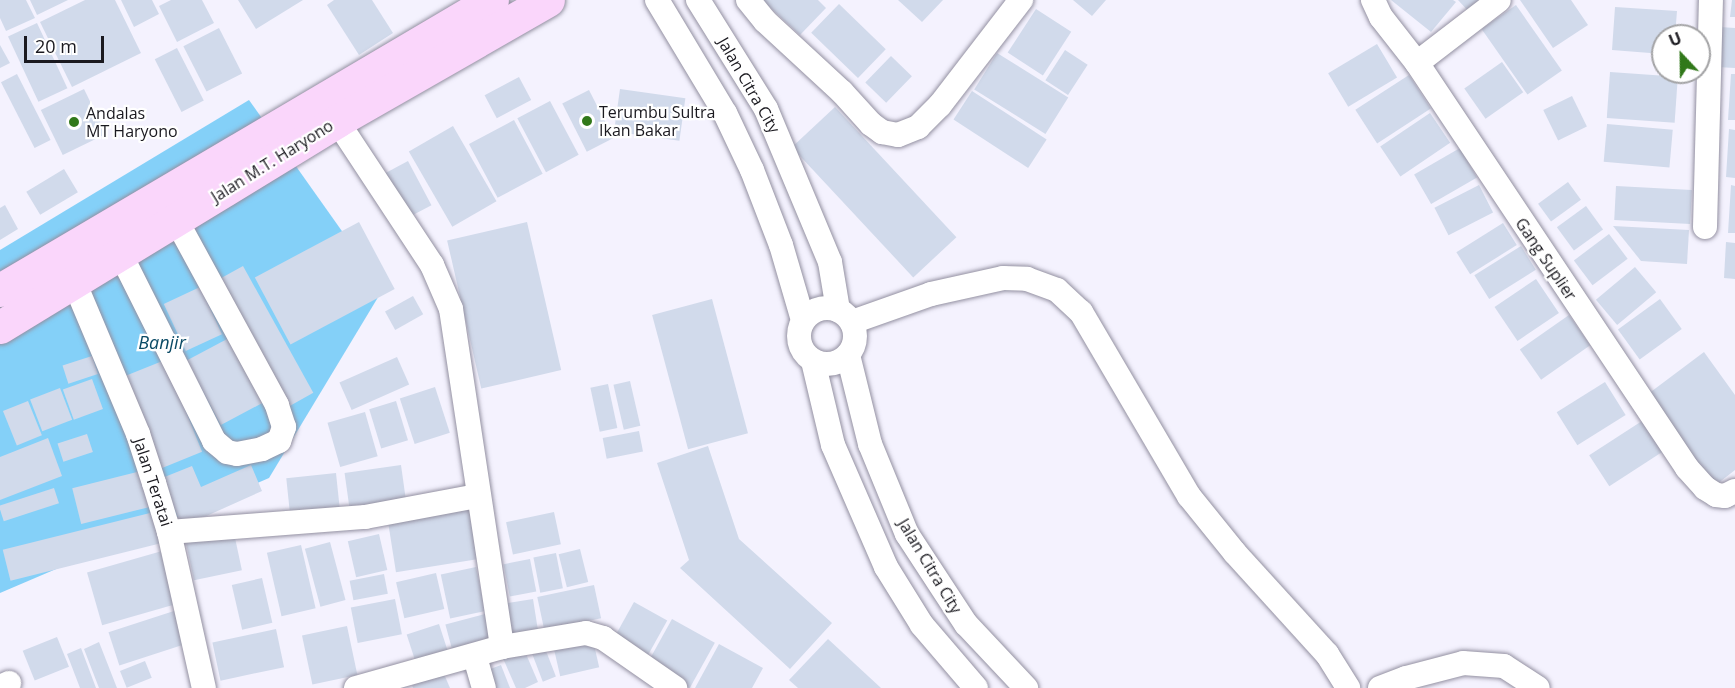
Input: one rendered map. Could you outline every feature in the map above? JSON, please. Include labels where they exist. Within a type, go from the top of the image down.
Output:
[{"type":"main road","name":"Jalan M.T. Haryono","points":[[0,290],[492,0]]},
{"type":"main road","name":"Jalan M.T. Haryono","points":[[0,327],[75,284],[337,121],[548,0]]},
{"type":"street","name":"Jalan Citra City","points":[[698,0],[766,109],[830,262],[845,316]]},
{"type":"street","points":[[748,0],[765,21],[842,92],[871,124],[882,132],[898,135],[918,127],[934,111],[1021,0]]},
{"type":"street","name":"Gang Suplier","points":[[1373,0],[1381,17],[1417,63],[1687,468],[1705,488],[1716,495],[1725,496],[1735,491]]},
{"type":"street","points":[[1417,63],[1499,0]]},
{"type":"street","points":[[1705,227],[1711,0]]},
{"type":"street","points":[[664,3],[725,113],[752,170],[781,245],[803,321]]},
{"type":"street","points":[[337,121],[420,244],[446,292],[451,309],[477,496],[502,647]]},
{"type":"street","points":[[121,255],[214,441],[228,452],[237,454],[262,449],[279,441],[284,427],[277,405],[177,220]]},
{"type":"street","points":[[976,688],[922,625],[886,567],[851,493],[833,445],[813,361],[800,346],[798,336],[803,321],[812,312],[822,308],[845,316],[993,280],[1027,279],[1057,290],[1081,312],[1189,496],[1235,553],[1327,654],[1348,688]]},
{"type":"street","name":"Jalan Teratai","points":[[75,284],[138,434],[169,532],[200,687]]},
{"type":"street","points":[[813,361],[832,364],[848,355],[856,336],[845,316]]},
{"type":"street","name":"Jalan Citra City","points":[[848,355],[870,444],[908,534],[966,624],[1026,688]]},
{"type":"street","points":[[169,532],[365,517],[477,496]]},
{"type":"street","points":[[356,688],[475,657],[502,647],[576,634],[595,634],[675,688]]},
{"type":"street","points":[[475,657],[484,688]]},
{"type":"street","points":[[1380,688],[1406,678],[1463,663],[1504,666],[1538,688]]},
{"type":"water","name":"Banjir","points":[[249,100],[383,289],[269,478],[0,593],[0,250]]},
{"type":"building","points":[[0,0],[26,0],[35,18],[6,31],[0,18]]},
{"type":"building","points":[[30,0],[68,0],[37,15]]},
{"type":"building","points":[[85,0],[115,0],[141,53],[72,87],[40,22]]},
{"type":"building","points":[[121,0],[152,0],[159,14],[134,27]]},
{"type":"building","points":[[171,0],[202,0],[214,23],[177,42],[159,6]]},
{"type":"building","points":[[238,0],[303,0],[256,29]]},
{"type":"building","points":[[334,0],[372,0],[393,33],[359,55],[327,5]]},
{"type":"building","points":[[762,0],[818,0],[826,8],[800,35]]},
{"type":"building","points":[[898,0],[943,0],[922,22]]},
{"type":"building","points":[[1073,0],[1106,0],[1092,16]]},
{"type":"building","points":[[1391,0],[1453,0],[1456,2],[1431,32]]},
{"type":"building","points":[[1458,0],[1488,0],[1470,13]]},
{"type":"building","points":[[1520,0],[1571,0],[1588,25],[1553,48]]},
{"type":"building","points":[[1732,0],[1735,0],[1735,17],[1730,17]]},
{"type":"building","points":[[839,4],[886,49],[858,78],[811,33]]},
{"type":"building","points":[[1516,5],[1562,71],[1527,95],[1482,29]]},
{"type":"building","points":[[1615,7],[1677,11],[1676,24],[1651,24],[1651,53],[1612,50]]},
{"type":"building","points":[[1036,9],[1071,32],[1043,75],[1008,53]]},
{"type":"building","points":[[37,23],[67,88],[38,102],[8,37]]},
{"type":"building","points":[[1720,27],[1735,28],[1735,68],[1717,67]]},
{"type":"building","points":[[219,28],[242,73],[207,92],[183,46]]},
{"type":"building","points":[[1377,44],[1397,77],[1348,107],[1328,73]]},
{"type":"building","points":[[0,45],[10,63],[0,68]]},
{"type":"building","points":[[177,48],[204,101],[182,112],[155,59]]},
{"type":"building","points":[[1065,50],[1088,65],[1068,95],[1045,80]]},
{"type":"building","points":[[997,53],[1068,98],[1045,134],[974,89]]},
{"type":"building","points":[[891,56],[912,76],[886,103],[865,83]]},
{"type":"building","points":[[1502,62],[1523,92],[1486,119],[1464,88]]},
{"type":"building","points":[[1610,72],[1651,75],[1651,84],[1677,84],[1675,123],[1607,118]]},
{"type":"building","points":[[17,74],[51,140],[35,148],[1,82]]},
{"type":"building","points":[[1731,74],[1735,74],[1735,120],[1728,120]]},
{"type":"building","points":[[1409,75],[1431,109],[1377,143],[1355,110]]},
{"type":"building","points":[[519,77],[531,100],[497,118],[485,95]]},
{"type":"building","name":"Andalas MT Haryono","points":[[84,89],[106,134],[63,155],[41,110]]},
{"type":"building","points":[[620,89],[685,98],[679,141],[614,132]]},
{"type":"building","name":"Terumbu Sultra Ikan Bakar","points":[[589,90],[614,138],[587,152],[562,104]]},
{"type":"building","points":[[972,91],[1047,139],[1028,168],[953,120]]},
{"type":"building","points":[[1572,96],[1587,127],[1558,141],[1543,110]]},
{"type":"building","points":[[550,101],[579,155],[546,172],[517,118]]},
{"type":"building","points":[[835,107],[956,237],[913,277],[792,147]]},
{"type":"building","points":[[1430,113],[1450,143],[1400,176],[1380,147]]},
{"type":"building","points":[[514,120],[543,174],[498,198],[469,144]]},
{"type":"building","points":[[1607,124],[1673,130],[1669,168],[1604,162]]},
{"type":"building","points":[[453,126],[496,201],[452,227],[409,152]]},
{"type":"building","points":[[1729,129],[1735,130],[1735,178],[1726,177]]},
{"type":"building","points":[[1460,148],[1477,177],[1431,204],[1414,174]]},
{"type":"building","points":[[408,161],[431,205],[408,218],[384,174]]},
{"type":"building","points":[[64,169],[78,192],[40,215],[26,192]]},
{"type":"building","points":[[1568,182],[1581,200],[1551,222],[1538,204]]},
{"type":"building","points":[[1479,185],[1493,213],[1449,235],[1434,208]]},
{"type":"building","points":[[1731,185],[1735,186],[1735,233],[1728,233]]},
{"type":"building","points":[[1616,186],[1692,190],[1690,224],[1614,220]]},
{"type":"building","points":[[5,205],[18,229],[0,240],[0,208]]},
{"type":"building","points":[[1586,206],[1603,229],[1574,251],[1557,227]]},
{"type":"building","points":[[359,222],[395,289],[290,345],[255,277]]},
{"type":"building","points":[[527,222],[561,370],[481,389],[447,240]]},
{"type":"building","points":[[1503,223],[1517,245],[1470,274],[1456,252]]},
{"type":"building","points":[[1613,226],[1689,230],[1687,264],[1641,261]]},
{"type":"building","points":[[1609,234],[1628,259],[1593,285],[1574,260]]},
{"type":"building","points":[[1726,242],[1735,243],[1735,279],[1724,278]]},
{"type":"building","points":[[1521,246],[1536,270],[1489,299],[1474,275]]},
{"type":"building","points":[[243,266],[313,393],[288,407],[218,280]]},
{"type":"building","points":[[1635,267],[1656,292],[1617,325],[1596,300]]},
{"type":"building","points":[[1536,279],[1559,313],[1517,341],[1495,307]]},
{"type":"building","points":[[200,287],[222,334],[186,351],[164,304]]},
{"type":"building","points":[[413,296],[423,314],[395,330],[385,312]]},
{"type":"building","points":[[712,299],[748,433],[688,449],[652,315]]},
{"type":"building","points":[[1660,299],[1682,329],[1640,359],[1618,330]]},
{"type":"building","points":[[1569,315],[1590,345],[1541,380],[1520,349]]},
{"type":"building","points":[[229,338],[263,402],[221,425],[187,361]]},
{"type":"building","points":[[1704,352],[1735,395],[1735,470],[1712,488],[1644,397]]},
{"type":"building","points":[[92,356],[98,374],[68,384],[63,366]]},
{"type":"building","points":[[397,357],[409,384],[352,410],[339,383]]},
{"type":"building","points":[[165,360],[202,452],[160,469],[123,377]]},
{"type":"building","points":[[92,379],[103,409],[74,420],[63,390]]},
{"type":"building","points":[[630,381],[640,426],[624,430],[613,385]]},
{"type":"building","points":[[1605,382],[1626,415],[1577,445],[1557,412]]},
{"type":"building","points":[[608,384],[617,428],[600,432],[590,388]]},
{"type":"building","points":[[435,387],[450,433],[415,444],[400,398]]},
{"type":"building","points":[[60,388],[72,420],[42,431],[30,399]]},
{"type":"building","points":[[28,401],[42,435],[17,445],[3,411]]},
{"type":"building","points":[[396,401],[408,440],[381,448],[369,409]]},
{"type":"building","points":[[365,412],[378,456],[340,467],[328,423]]},
{"type":"building","points":[[1642,421],[1662,452],[1609,486],[1589,455]]},
{"type":"building","points":[[639,431],[643,452],[607,459],[603,438]]},
{"type":"building","points":[[87,434],[93,452],[63,462],[58,444]]},
{"type":"building","points":[[48,438],[62,476],[0,500],[0,457]]},
{"type":"building","points":[[708,446],[739,539],[832,623],[790,669],[680,568],[689,560],[657,463]]},
{"type":"building","points":[[251,465],[262,491],[182,527],[162,478],[192,466],[201,487]]},
{"type":"building","points":[[401,465],[406,500],[349,508],[345,473]]},
{"type":"building","points":[[145,470],[154,506],[81,524],[72,488]]},
{"type":"building","points":[[336,473],[340,512],[290,517],[286,478]]},
{"type":"building","points":[[54,488],[59,503],[4,521],[0,506]]},
{"type":"building","points":[[469,509],[477,559],[396,572],[388,522]]},
{"type":"building","points":[[158,511],[166,542],[10,581],[3,550]]},
{"type":"building","points":[[554,512],[561,544],[513,554],[506,522]]},
{"type":"building","points":[[234,533],[242,570],[194,580],[186,543]]},
{"type":"building","points":[[379,534],[387,570],[356,577],[348,541]]},
{"type":"building","points":[[330,542],[346,600],[320,607],[305,549]]},
{"type":"building","points":[[301,545],[316,608],[282,616],[267,553]]},
{"type":"building","points":[[580,549],[588,582],[567,587],[559,554]]},
{"type":"building","points":[[162,551],[177,604],[102,625],[87,572]]},
{"type":"building","points":[[556,553],[563,588],[540,593],[533,557]]},
{"type":"building","points":[[530,559],[536,591],[510,597],[503,564]]},
{"type":"building","points":[[476,567],[485,611],[450,619],[441,574]]},
{"type":"building","points":[[436,573],[444,609],[404,618],[396,582]]},
{"type":"building","points":[[384,574],[388,594],[353,600],[350,581]]},
{"type":"building","points":[[262,578],[272,623],[242,630],[232,585]]},
{"type":"building","points":[[594,585],[601,618],[544,630],[537,597]]},
{"type":"building","points":[[395,599],[402,634],[358,643],[351,608]]},
{"type":"building","points":[[533,599],[539,635],[509,639],[503,604]]},
{"type":"building","points":[[634,602],[667,620],[645,660],[612,641]]},
{"type":"building","points":[[177,610],[188,643],[119,666],[109,632]]},
{"type":"building","points":[[485,614],[493,643],[453,654],[445,625]]},
{"type":"building","points":[[672,619],[715,643],[690,688],[647,664]]},
{"type":"building","points":[[439,624],[450,658],[418,669],[407,635]]},
{"type":"building","points":[[347,626],[357,675],[312,684],[302,636]]},
{"type":"building","points":[[276,629],[284,667],[221,681],[212,643]]},
{"type":"building","points":[[592,636],[599,667],[560,676],[553,645]]},
{"type":"building","points":[[57,637],[69,667],[35,681],[23,651]]},
{"type":"building","points":[[828,639],[881,688],[798,688],[789,680]]},
{"type":"building","points":[[99,642],[117,688],[99,688],[84,649]]},
{"type":"building","points":[[543,643],[556,677],[543,682],[530,648]]},
{"type":"building","points":[[719,644],[763,668],[752,688],[695,688]]},
{"type":"building","points":[[523,647],[538,682],[525,688],[516,688],[502,656]]},
{"type":"building","points":[[81,648],[96,688],[80,688],[67,654]]},
{"type":"building","points":[[145,661],[152,678],[127,688],[120,671]]},
{"type":"building","points":[[501,665],[510,688],[491,688],[485,671]]},
{"type":"building","points":[[444,674],[450,688],[413,688],[412,685]]},
{"type":"place","name":"Terumbu Sultra Ikan Bakar","points":[[587,121]]},
{"type":"place","name":"Andalas MT Haryono","points":[[74,122]]}]
